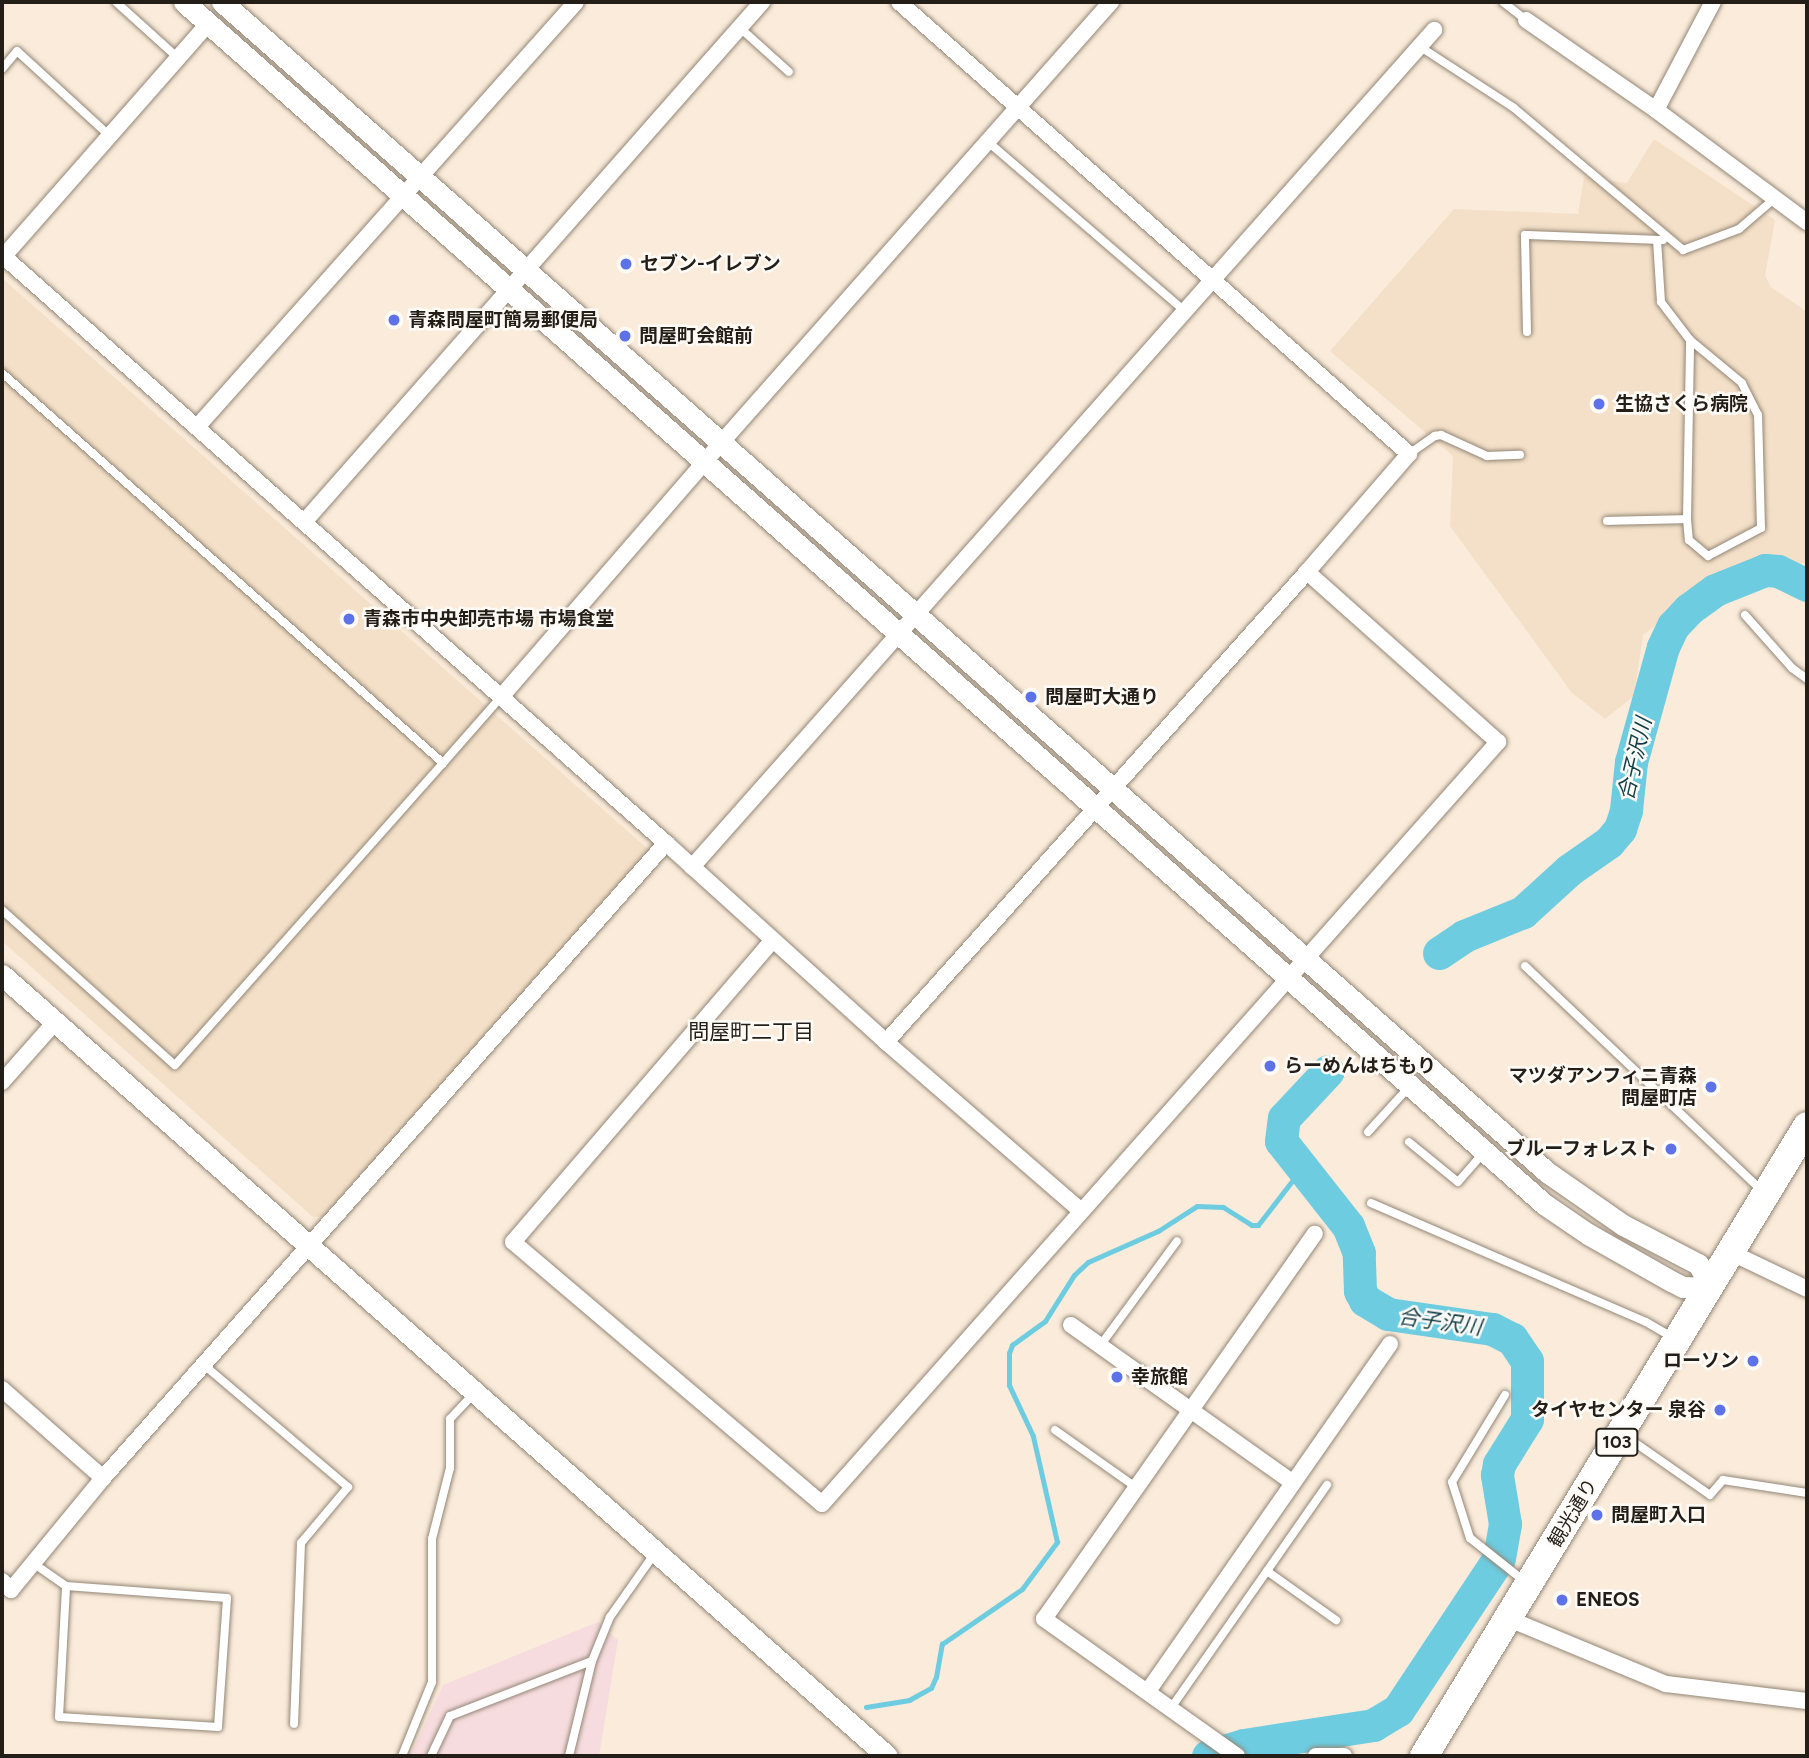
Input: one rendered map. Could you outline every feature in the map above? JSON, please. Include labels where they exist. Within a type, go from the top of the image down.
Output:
[{"type":"highway","name":"観光通り","points":[[1424,1756],[1711,1288],[1807,1126]]},
{"type":"street","points":[[184,2],[1544,1204],[1588,1234],[1683,1287],[1711,1288]]},
{"type":"street","points":[[197,427],[576,2]]},
{"type":"street","points":[[305,521],[762,2]]},
{"type":"street","points":[[886,1042],[1307,572],[1409,454],[899,2]]},
{"type":"street","points":[[501,697],[721,443],[1111,2]]},
{"type":"street","points":[[1656,110],[1713,2]]},
{"type":"street","points":[[1081,1211],[886,1042],[305,521],[3,256],[180,60],[225,3],[916,616],[1567,1188],[1623,1225],[1698,1264],[1711,1288]]},
{"type":"street","points":[[1526,20],[1656,110],[1807,222]]},
{"type":"street","points":[[692,867],[1434,30]]},
{"type":"street","points":[[772,941],[513,1242],[822,1504],[1498,742],[1307,572]]},
{"type":"street","points":[[2,1581],[11,1590],[103,1478],[666,843]]},
{"type":"street","points":[[2,975],[887,1756]]},
{"type":"street","points":[[2,1082],[55,1023]]},
{"type":"street","points":[[1237,1756],[1044,1619],[1315,1234]]},
{"type":"street","points":[[1732,1253],[1807,1289]]},
{"type":"street","points":[[1071,1325],[1292,1482]]},
{"type":"street","points":[[1148,1691],[1390,1344]]},
{"type":"street","points":[[2,1390],[103,1478]]},
{"type":"street","points":[[1508,1619],[1666,1684],[1807,1701]]},
{"type":"street","points":[[1316,1756],[1344,1756]]},
{"type":"lane","points":[[116,2],[180,60]]},
{"type":"lane","points":[[1503,2],[1526,20]]},
{"type":"lane","points":[[739,27],[789,72]]},
{"type":"lane","points":[[1419,46],[1514,108],[1683,250],[1739,229],[1775,198]]},
{"type":"lane","points":[[2,69],[17,51],[111,137]]},
{"type":"lane","points":[[987,141],[1186,312]]},
{"type":"lane","points":[[1527,332],[1525,235],[1672,240]]},
{"type":"lane","points":[[1657,240],[1661,302],[1690,340],[1742,383],[1758,415],[1761,528],[1709,556],[1689,540],[1687,519],[1690,340]]},
{"type":"lane","points":[[2,373],[443,763]]},
{"type":"lane","points":[[1409,454],[1441,435],[1487,456],[1520,455]]},
{"type":"lane","points":[[1607,520],[1687,519]]},
{"type":"lane","points":[[1745,615],[1792,668],[1807,679]]},
{"type":"lane","points":[[2,910],[175,1065],[501,697]]},
{"type":"lane","points":[[1525,966],[1766,1195]]},
{"type":"lane","points":[[1368,1132],[1409,1086]]},
{"type":"lane","points":[[1409,1142],[1458,1182],[1484,1151]]},
{"type":"lane","points":[[1371,1203],[1646,1322],[1678,1341]]},
{"type":"lane","points":[[1100,1346],[1177,1241]]},
{"type":"lane","points":[[204,1365],[348,1487],[301,1543],[295,1724]]},
{"type":"lane","points":[[402,1756],[432,1682],[432,1539],[450,1468],[450,1419],[474,1393]]},
{"type":"lane","points":[[1505,1395],[1452,1482],[1470,1538],[1529,1585]]},
{"type":"lane","points":[[1055,1430],[1137,1488]]},
{"type":"lane","points":[[1622,1433],[1710,1495],[1723,1480],[1807,1493]]},
{"type":"lane","points":[[1171,1708],[1327,1485]]},
{"type":"lane","points":[[569,1756],[592,1661],[610,1617],[655,1553]]},
{"type":"lane","points":[[33,1563],[66,1586],[227,1598],[218,1727],[59,1717],[66,1586]]},
{"type":"lane","points":[[1267,1571],[1336,1620]]},
{"type":"lane","points":[[431,1756],[450,1716],[592,1661]]},
{"type":"shaded area","name":"生協さくら病院","points":[[1654,139],[1775,220],[1765,276],[1771,287],[1807,312],[1807,563],[1775,563],[1747,569],[1689,599],[1643,635],[1634,696],[1605,719],[1572,693],[1450,526],[1453,456],[1330,351],[1454,209],[1578,214],[1584,177],[1627,183]]},
{"type":"shaded area","points":[[2,278],[649,850],[326,1216],[313,1217],[2,941]]},
{"type":"shaded area","points":[[598,1622],[618,1640],[599,1756],[410,1756],[443,1685]]},
{"type":"waterway","name":"合子沢川","points":[[1439,953],[1464,936],[1523,912],[1569,870],[1609,842],[1620,829],[1626,810],[1631,762],[1663,647],[1673,626],[1689,609],[1715,590],[1765,570],[1778,571],[1807,585]]},
{"type":"waterway","name":"合子沢川","points":[[1208,1756],[1244,1745],[1373,1725],[1398,1710],[1499,1558],[1505,1524],[1497,1475],[1499,1464],[1527,1419],[1527,1361],[1512,1339],[1492,1329],[1388,1314],[1365,1300],[1360,1291],[1359,1253],[1348,1226],[1281,1141],[1284,1118],[1328,1071]]},
{"type":"waterway","points":[[866,1707],[909,1700],[931,1688],[936,1677],[942,1644],[1022,1589],[1057,1542],[1033,1436],[1009,1385],[1009,1353],[1012,1345],[1045,1321],[1074,1275],[1088,1262],[1158,1231],[1197,1206],[1223,1207],[1252,1225],[1258,1225],[1302,1168]]},
{"type":"place","name":"セブン-イレブン","points":[[626,264]]},
{"type":"place","name":"青森問屋町簡易郵便局","points":[[394,320]]},
{"type":"place","name":"問屋町会館前","points":[[625,336]]},
{"type":"place","name":"生協さくら病院","points":[[1599,404]]},
{"type":"place","name":"青森市中央卸売市場 市場食堂","points":[[349,619]]},
{"type":"place","name":"問屋町大通り","points":[[1031,697]]},
{"type":"place","name":"らーめんはちもり","points":[[1270,1066]]},
{"type":"place","name":"マツダアンフィニ青森 問屋町店","points":[[1711,1087]]},
{"type":"place","name":"ブルーフォレスト","points":[[1671,1149]]},
{"type":"place","name":"ローソン","points":[[1753,1361]]},
{"type":"place","name":"幸旅館","points":[[1117,1377]]},
{"type":"place","name":"タイヤセンター 泉谷","points":[[1720,1410]]},
{"type":"place","name":"問屋町入口","points":[[1597,1515]]},
{"type":"place","name":"ENEOS","points":[[1562,1600]]},
{"type":"district","name":"問屋町二丁目","points":[[751,1032]]}]
